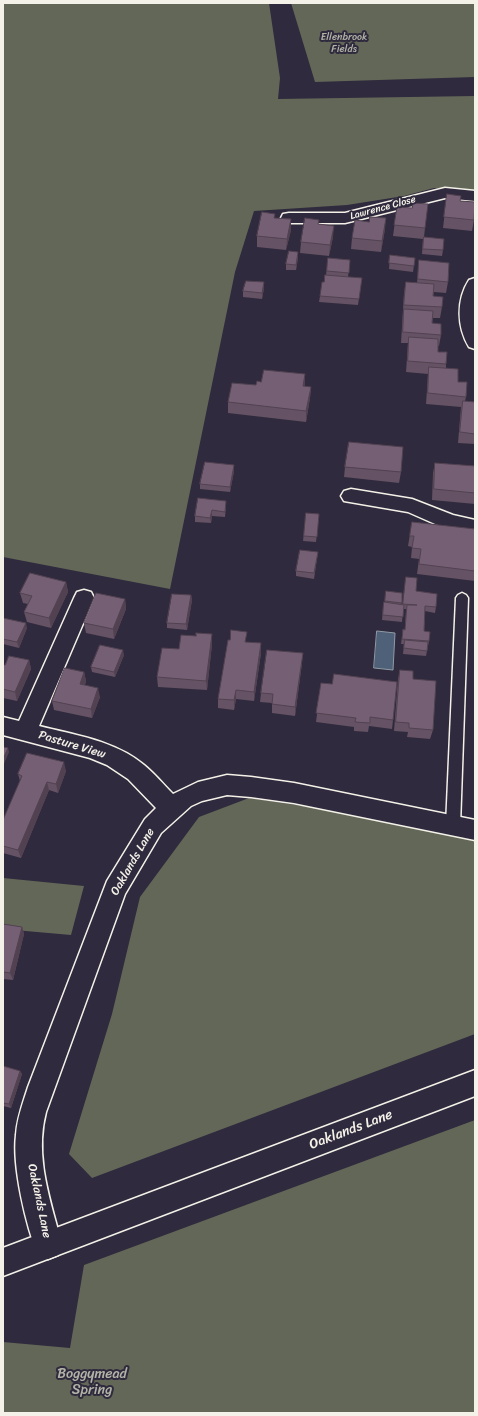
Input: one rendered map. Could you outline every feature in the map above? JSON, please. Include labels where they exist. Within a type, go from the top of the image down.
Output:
[{"type":"street","name":"Lawrence Close","points":[[289,218],[345,218],[445,193],[475,196]]},
{"type":"street","points":[[475,284],[469,302],[468,314],[469,327],[475,343]]},
{"type":"street","points":[[350,496],[396,502],[412,506],[449,522],[475,528]]},
{"type":"street","name":"Pasture View","points":[[26,731],[84,598]]},
{"type":"street","name":"Pasture View","points":[[3,726],[93,749],[115,758],[136,772],[172,808]]},
{"type":"street","name":"Oaklands Lane","points":[[48,1244],[32,1177],[28,1150],[31,1121],[41,1087],[115,889],[153,826],[172,808],[198,792],[227,785],[235,785],[294,793],[464,828]]},
{"type":"street","name":"Oaklands Lane","points":[[3,1262],[475,1083]]},
{"type":"lane","points":[[462,598],[464,828]]},
{"type":"green space","points":[[3,3],[269,3],[280,78],[278,99],[475,96],[475,191],[434,188],[404,196],[347,205],[254,211],[235,272],[170,589],[3,557]]},
{"type":"green space","name":"Ellenbrook Fields","points":[[291,3],[475,3],[475,77],[315,82]]},
{"type":"green space","points":[[249,798],[344,812],[475,841],[475,1034],[92,1178],[69,1154],[112,1014],[140,897],[199,817]]},
{"type":"green space","points":[[3,878],[84,886],[71,935],[3,929]]},
{"type":"green space","name":"Boggymead Spring","points":[[475,1120],[475,1413],[3,1413],[3,1342],[70,1348],[84,1265]]},
{"type":"water","points":[[377,631],[395,633],[393,670],[374,668]]},
{"type":"building","points":[[447,194],[461,196],[460,201],[475,202],[474,220],[444,217]]},
{"type":"building","points":[[413,203],[428,204],[425,228],[394,225],[397,207],[412,208]]},
{"type":"building","points":[[262,212],[275,214],[274,218],[291,219],[287,239],[257,236]]},
{"type":"building","points":[[370,217],[386,218],[382,241],[352,238],[355,220],[369,222]]},
{"type":"building","points":[[305,218],[319,220],[318,224],[334,226],[330,245],[301,242]]},
{"type":"building","points":[[424,237],[444,239],[443,250],[423,249]]},
{"type":"building","points":[[289,251],[298,252],[296,265],[286,264]]},
{"type":"building","points":[[390,255],[415,258],[414,266],[389,263]]},
{"type":"building","points":[[328,258],[350,260],[349,273],[327,271]]},
{"type":"building","points":[[419,260],[449,263],[448,282],[418,279]]},
{"type":"building","points":[[325,275],[362,278],[359,299],[320,296],[322,282],[324,282]]},
{"type":"building","points":[[246,281],[264,282],[262,293],[243,291]]},
{"type":"building","points":[[406,282],[434,284],[433,296],[443,297],[442,307],[404,305]]},
{"type":"building","points":[[404,309],[433,311],[432,323],[441,324],[441,335],[403,332]]},
{"type":"building","points":[[409,337],[438,339],[438,352],[447,352],[446,364],[408,361]]},
{"type":"building","points":[[429,367],[458,369],[458,382],[467,382],[466,397],[428,393]]},
{"type":"building","points":[[264,370],[305,374],[303,386],[311,387],[306,411],[228,402],[232,383],[256,385],[257,381],[261,382]]},
{"type":"building","points":[[463,401],[475,402],[475,434],[460,432]]},
{"type":"building","points":[[349,442],[403,447],[401,472],[345,467]]},
{"type":"building","points":[[205,462],[234,465],[230,487],[200,484]]},
{"type":"building","points":[[435,463],[475,466],[475,493],[434,489]]},
{"type":"building","points":[[198,498],[226,501],[225,512],[212,510],[210,518],[195,516]]},
{"type":"building","points":[[306,513],[319,514],[317,537],[304,536]]},
{"type":"building","points":[[412,522],[475,529],[475,571],[419,564],[421,549],[412,548],[414,536],[410,536]]},
{"type":"building","points":[[300,550],[318,552],[314,573],[296,571]]},
{"type":"building","points":[[30,573],[66,582],[49,618],[24,612],[32,596],[20,593]]},
{"type":"building","points":[[406,577],[417,578],[416,591],[437,594],[436,607],[425,606],[424,631],[430,632],[429,641],[402,639],[403,629],[405,630],[407,605],[417,605],[403,604]]},
{"type":"building","points":[[386,591],[402,593],[402,603],[385,601]]},
{"type":"building","points":[[96,593],[125,599],[113,629],[84,623]]},
{"type":"building","points":[[172,594],[191,595],[186,624],[167,623]]},
{"type":"building","points":[[384,602],[404,605],[403,617],[383,615]]},
{"type":"building","points":[[3,618],[26,623],[17,642],[3,639]]},
{"type":"building","points":[[231,630],[247,632],[245,642],[261,643],[254,692],[236,690],[234,700],[218,699],[228,640],[230,640]]},
{"type":"building","points":[[196,633],[212,634],[206,681],[157,677],[162,648],[179,649],[181,635],[196,636]]},
{"type":"building","points":[[405,640],[428,642],[427,651],[404,648]]},
{"type":"building","points":[[100,645],[123,650],[114,672],[91,667]]},
{"type":"building","points":[[267,650],[303,653],[295,707],[272,704],[273,694],[261,693]]},
{"type":"building","points":[[9,656],[29,660],[15,692],[3,689],[3,665],[5,665]]},
{"type":"building","points":[[65,668],[84,672],[80,684],[98,688],[91,709],[52,701]]},
{"type":"building","points":[[400,670],[413,671],[413,679],[436,681],[433,730],[409,728],[409,723],[396,722]]},
{"type":"building","points":[[334,674],[397,682],[393,720],[370,717],[370,723],[355,722],[356,718],[316,713],[321,683],[332,684]]},
{"type":"building","points":[[3,747],[8,748],[3,759]]},
{"type":"building","points":[[27,753],[64,762],[56,784],[47,782],[18,850],[3,846],[3,820],[22,776],[18,774]]},
{"type":"building","points":[[3,924],[22,927],[10,973],[3,972]]},
{"type":"building","points":[[3,1066],[20,1071],[9,1104],[3,1103]]}]
